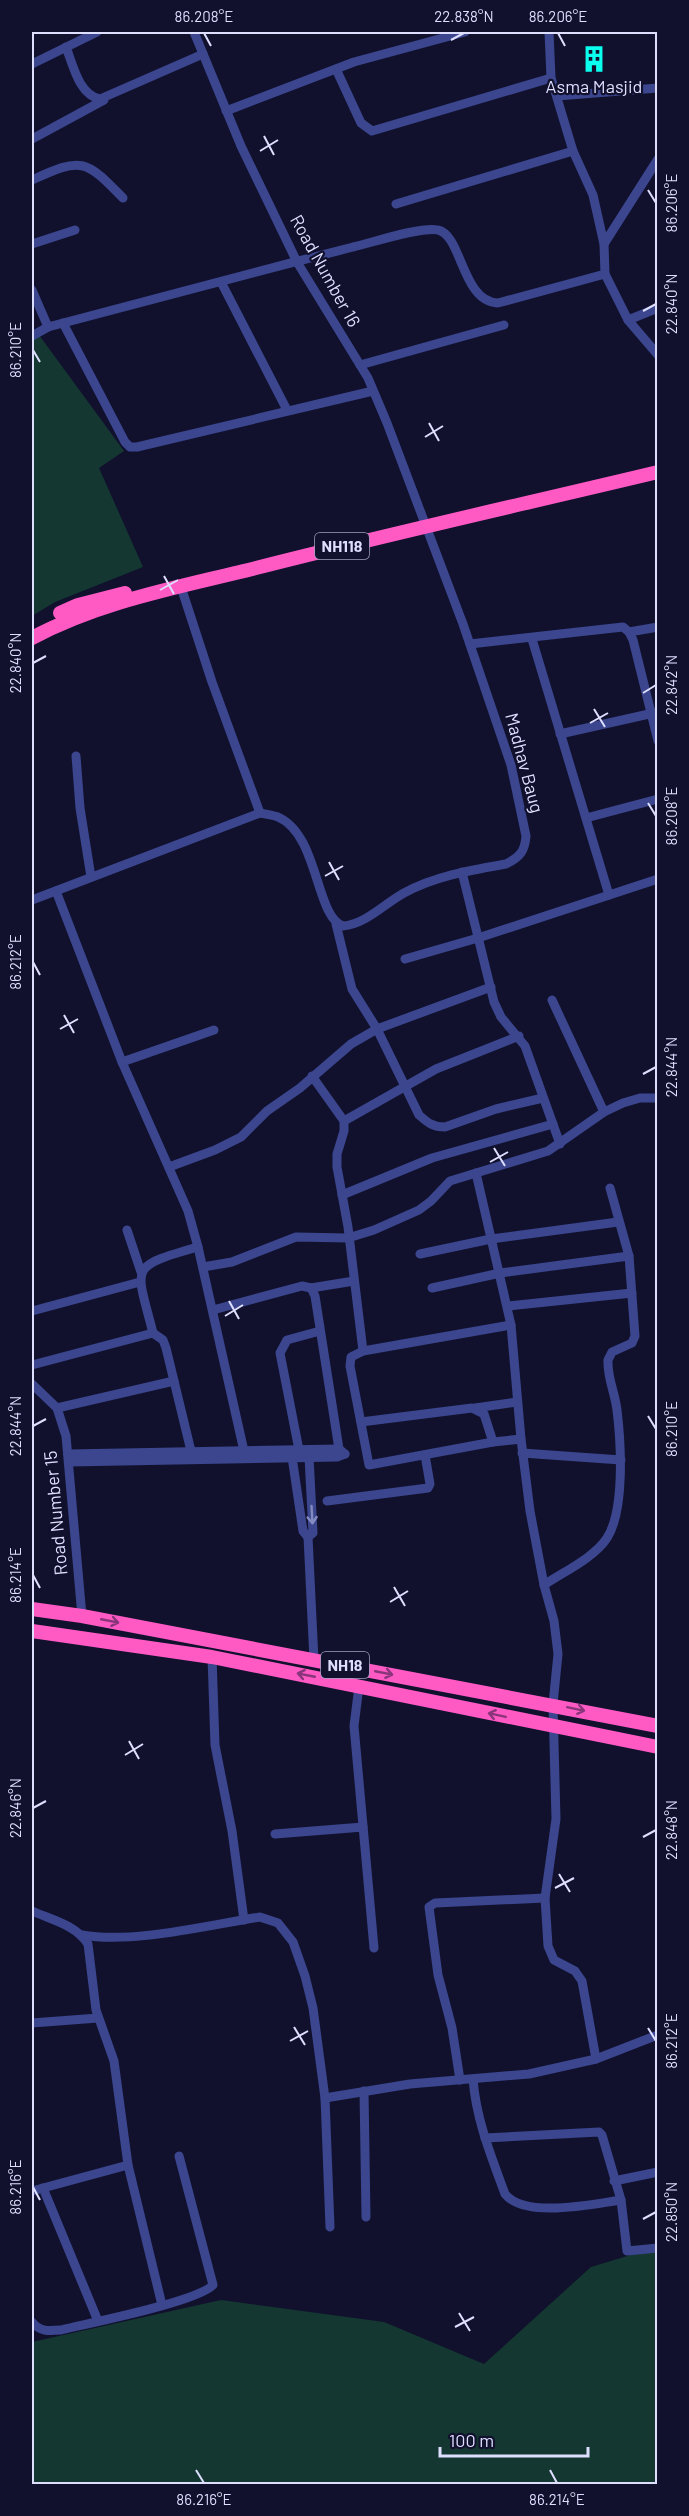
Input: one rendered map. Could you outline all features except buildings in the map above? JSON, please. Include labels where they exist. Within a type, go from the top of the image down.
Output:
[{"type":"highway","name":"NH118","points":[[32,638],[78,616],[181,587],[657,465]]},
{"type":"highway","name":"NH118","points":[[32,628],[78,605],[211,569],[657,472]]},
{"type":"highway","name":"NH18","points":[[32,1609],[82,1616],[553,1704],[657,1726]]},
{"type":"highway","points":[[143,1647],[145,1628]]},
{"type":"highway","name":"NH18","points":[[32,1631],[212,1657],[657,1747]]},
{"type":"street","points":[[32,64],[97,32]]},
{"type":"street","name":"Road Number 16","points":[[194,32],[241,147],[297,261],[360,365],[373,391],[425,523]]},
{"type":"street","points":[[226,111],[336,69],[465,32]]},
{"type":"street","points":[[549,32],[551,78],[573,151],[593,195],[604,244],[605,274],[628,320],[657,355]]},
{"type":"street","points":[[66,47],[84,90],[93,98],[111,96]]},
{"type":"street","points":[[32,139],[111,96],[203,54]]},
{"type":"street","points":[[336,69],[360,123],[372,131],[551,78]]},
{"type":"street","points":[[557,96],[657,88]]},
{"type":"street","points":[[396,204],[573,151]]},
{"type":"street","points":[[604,244],[657,159]]},
{"type":"street","points":[[32,180],[59,167],[82,165],[95,170],[123,198]]},
{"type":"street","points":[[32,336],[48,327],[63,323],[297,261],[435,229],[441,231],[449,239],[476,291],[491,303],[605,274]]},
{"type":"street","points":[[32,244],[75,230]]},
{"type":"street","points":[[221,282],[287,410]]},
{"type":"street","points":[[32,290],[48,327]]},
{"type":"street","points":[[628,320],[657,308]]},
{"type":"street","points":[[63,323],[125,442],[130,447],[373,391]]},
{"type":"street","points":[[360,365],[504,325]]},
{"type":"street","name":"Madhav Baug","points":[[336,924],[349,926],[362,921],[404,893],[462,872],[506,864],[515,859],[525,848],[526,836],[511,765],[470,644],[425,523]]},
{"type":"street","points":[[181,587],[212,682],[260,813]]},
{"type":"street","points":[[470,644],[532,639],[623,627],[633,640],[654,713],[657,741]]},
{"type":"street","points":[[629,632],[657,627]]},
{"type":"street","points":[[532,639],[609,895]]},
{"type":"street","points":[[560,734],[654,713]]},
{"type":"street","points":[[76,756],[80,808],[91,877]]},
{"type":"street","points":[[586,818],[657,799]]},
{"type":"street","points":[[32,900],[260,813],[280,818],[294,830],[305,845],[329,913],[336,924],[352,989],[377,1029],[419,1115],[427,1123],[445,1127],[496,1109],[543,1098]]},
{"type":"street","points":[[462,872],[498,1011],[525,1046],[560,1144]]},
{"type":"street","points":[[405,959],[478,938],[657,879]]},
{"type":"street","points":[[56,891],[122,1062],[188,1212],[213,1310],[244,1451]]},
{"type":"street","points":[[169,1167],[242,1137],[267,1111],[300,1088],[351,1044],[377,1029],[490,987]]},
{"type":"street","points":[[552,1000],[604,1112]]},
{"type":"street","points":[[122,1062],[214,1030]]},
{"type":"street","points":[[344,1121],[405,1086],[468,1055],[519,1036]]},
{"type":"street","points":[[312,1076],[344,1121],[344,1131],[337,1154],[363,1351]]},
{"type":"street","points":[[203,1268],[232,1262],[296,1237],[348,1238],[374,1230],[419,1210],[431,1202],[450,1181],[530,1157],[560,1144],[604,1112],[623,1103],[657,1098]]},
{"type":"street","points":[[342,1195],[432,1158],[553,1124]]},
{"type":"street","points":[[476,1173],[508,1306],[531,1520],[554,1621],[558,1654],[553,1704],[556,1819],[545,1898],[548,1946],[554,1960],[575,1971],[582,1981],[596,2059]]},
{"type":"street","points":[[544,1585],[591,1554],[606,1539],[617,1514],[621,1460],[616,1399],[608,1364],[612,1352],[634,1340],[629,1256],[610,1188]]},
{"type":"street","points":[[420,1254],[491,1239],[618,1222]]},
{"type":"street","points":[[127,1230],[141,1277],[153,1333],[163,1340],[191,1451]]},
{"type":"street","points":[[141,1277],[144,1268],[158,1258],[198,1248]]},
{"type":"street","points":[[432,1288],[500,1273],[629,1256]]},
{"type":"street","points":[[32,1311],[141,1277]]},
{"type":"street","points":[[213,1310],[302,1286],[311,1288],[354,1281]]},
{"type":"street","points":[[68,1458],[191,1451],[244,1451],[309,1457],[337,1457],[345,1454],[339,1449],[315,1296],[311,1288]]},
{"type":"street","points":[[508,1306],[632,1293]]},
{"type":"street","points":[[511,1325],[363,1351],[355,1354],[350,1361],[369,1465],[521,1439]]},
{"type":"street","points":[[314,1660],[308,1537],[303,1531],[296,1454],[280,1353],[287,1340],[320,1331]]},
{"type":"street","points":[[32,1365],[153,1333]]},
{"type":"street","points":[[57,1408],[174,1381]]},
{"type":"street","name":"Road Number 15","points":[[32,1384],[57,1408],[66,1436],[82,1616]]},
{"type":"street","points":[[361,1422],[517,1402]]},
{"type":"street","points":[[472,1408],[484,1414],[493,1442]]},
{"type":"street","points":[[68,1458],[296,1454],[339,1449]]},
{"type":"street","points":[[522,1453],[621,1460]]},
{"type":"street","points":[[327,1501],[428,1488],[430,1484],[424,1455]]},
{"type":"street","points":[[308,1537],[313,1533],[309,1457]]},
{"type":"street","points":[[212,1657],[215,1745],[232,1831],[244,1920]]},
{"type":"street","points":[[359,1686],[354,1726],[374,1948]]},
{"type":"street","points":[[275,1834],[363,1827]]},
{"type":"street","points":[[460,2080],[452,2028],[438,1975],[429,1907],[435,1903],[545,1898]]},
{"type":"street","points":[[32,1911],[73,1928],[82,1935],[98,1938],[136,1936],[260,1917],[271,1919],[285,1929],[293,1942],[313,2008],[325,2098],[330,2227]]},
{"type":"street","points":[[82,1935],[91,1956],[98,2019],[108,2040],[114,2061],[128,2164],[162,2305]]},
{"type":"street","points":[[32,2023],[98,2019]]},
{"type":"street","points":[[325,2098],[410,2084],[529,2074],[596,2059],[655,2036]]},
{"type":"street","points":[[473,2079],[477,2111],[505,2194],[517,2203],[573,2208],[621,2200]]},
{"type":"street","points":[[364,2091],[366,2217]]},
{"type":"street","points":[[485,2138],[556,2135],[596,2130],[602,2135],[621,2200],[627,2251],[657,2248]]},
{"type":"street","points":[[32,2322],[37,2328],[48,2331],[98,2321],[202,2294],[213,2285],[179,2156]]},
{"type":"street","points":[[32,2191],[128,2164]]},
{"type":"street","points":[[614,2181],[657,2172]]},
{"type":"street","points":[[43,2188],[98,2321]]},
{"type":"green space","points":[[39,335],[124,451],[99,468],[143,567],[55,602],[32,616],[32,339]]},
{"type":"green space","points":[[657,2247],[657,2484],[32,2484],[32,2342],[221,2300],[384,2322],[484,2364],[591,2267]]},
{"type":"place","name":"Asma Masjid","points":[[594,59]]}]
